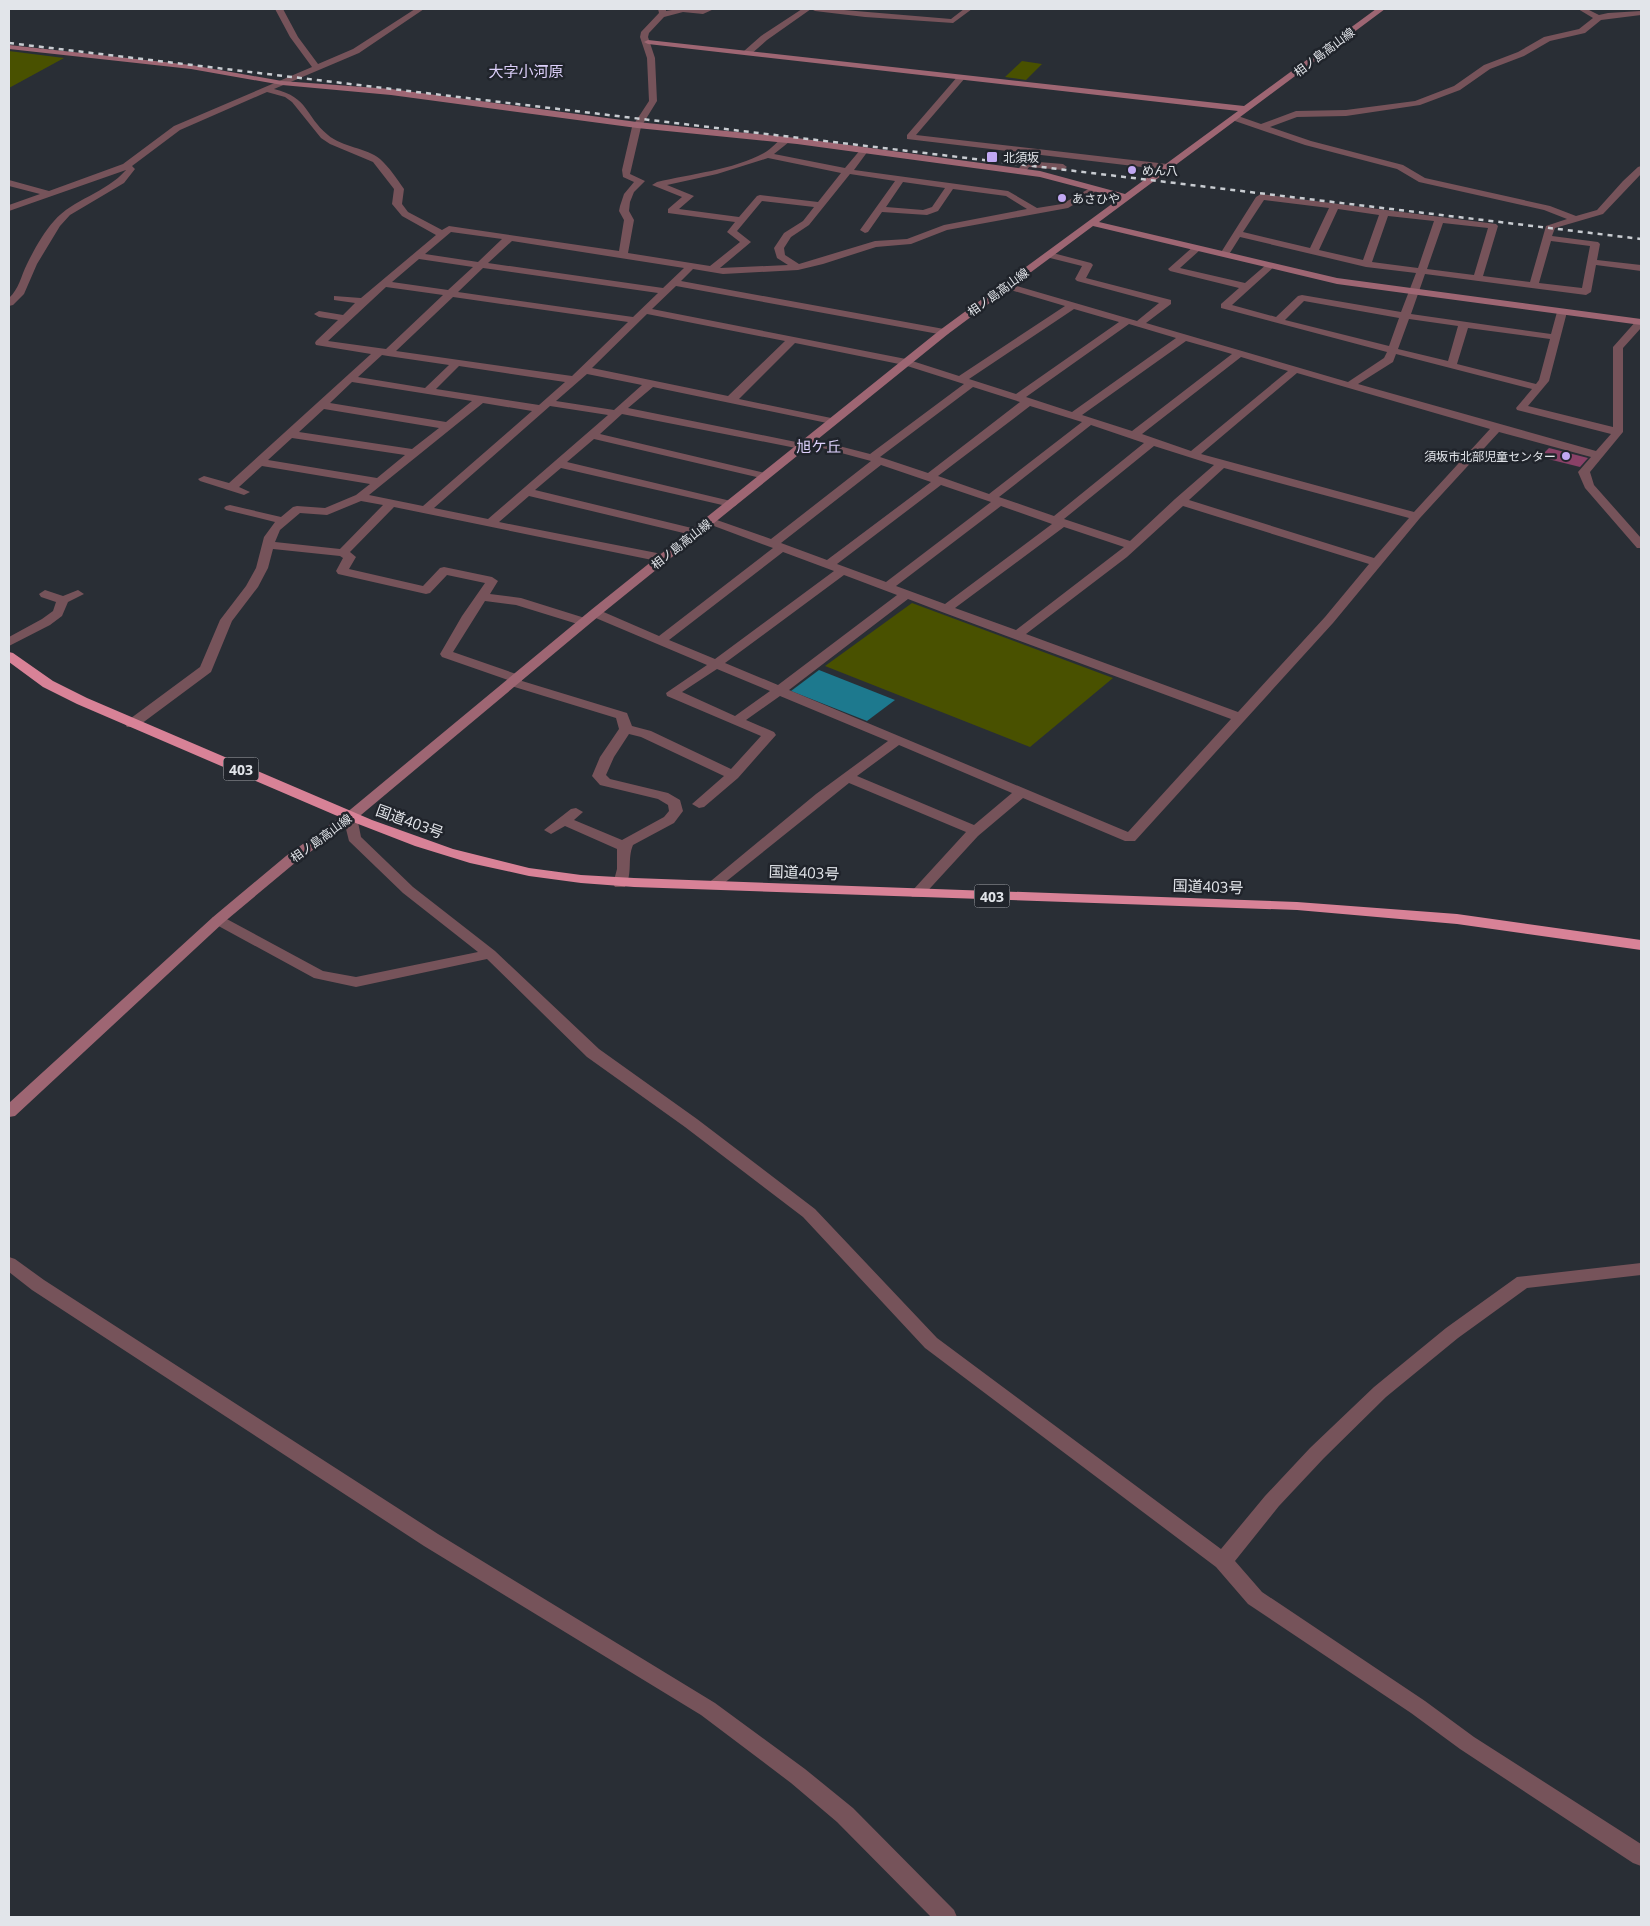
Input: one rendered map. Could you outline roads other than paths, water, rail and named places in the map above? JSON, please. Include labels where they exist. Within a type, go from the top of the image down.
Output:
[{"type":"highway","name":"国道403号","points":[[9,656],[48,684],[132,724],[350,817],[440,851],[503,867],[570,879],[620,884],[713,885],[917,894],[1297,906],[1457,919],[1641,945]]},
{"type":"street","points":[[279,9],[294,37],[316,67]]},
{"type":"street","points":[[9,208],[126,166],[177,128],[356,51],[420,9]]},
{"type":"street","points":[[710,9],[703,12],[690,10],[662,12],[645,32],[644,37],[648,42],[653,101],[638,119],[631,143],[630,158],[625,168],[626,175],[689,196],[671,211],[741,220]]},
{"type":"street","points":[[747,53],[764,38],[807,9]]},
{"type":"street","points":[[815,9],[865,15],[953,21],[968,9]]},
{"type":"street","name":"相ノ島高山線","points":[[9,1112],[218,920],[291,859],[350,817],[584,622],[832,421],[944,332],[1380,9]]},
{"type":"street","points":[[1582,9],[1598,18]]},
{"type":"street","points":[[1262,127],[1296,114],[1346,113],[1393,108],[1438,96],[1456,88],[1487,67],[1520,54],[1547,39],[1582,31],[1598,18],[1608,15],[1641,13]]},
{"type":"street","points":[[648,42],[1246,109]]},
{"type":"street","points":[[9,47],[191,67],[282,83],[391,92],[637,125],[786,140],[1040,174],[1126,197]]},
{"type":"street","points":[[961,78],[910,136],[1167,167]]},
{"type":"street","points":[[267,90],[288,95],[295,100],[324,136],[333,142],[376,160],[399,189],[397,204],[405,214],[442,234]]},
{"type":"street","points":[[1235,118],[1308,143],[1400,168],[1422,180],[1539,206],[1576,219]]},
{"type":"street","points":[[657,185],[698,178],[734,168],[767,154],[786,140]]},
{"type":"street","points":[[798,267],[780,256],[779,248],[788,235],[806,223],[864,151]]},
{"type":"street","points":[[767,154],[848,172],[1008,194],[1036,211]]},
{"type":"street","points":[[1021,172],[1027,164],[1063,167]]},
{"type":"street","points":[[9,303],[19,294],[32,264],[56,224],[66,214],[121,181],[131,169],[126,166]]},
{"type":"street","points":[[1534,285],[1551,226],[1600,212],[1641,169]]},
{"type":"street","points":[[865,230],[900,180]]},
{"type":"street","points":[[623,254],[629,220],[624,211],[625,200],[629,191],[640,181]]},
{"type":"street","points":[[9,183],[48,193]]},
{"type":"street","points":[[880,209],[924,213],[936,209],[950,187]]},
{"type":"street","points":[[574,380],[320,343],[384,284],[449,229],[712,269],[744,270],[798,267],[820,262],[875,244],[908,242],[944,228],[984,218],[1065,206],[1095,189]]},
{"type":"street","points":[[1225,254],[1261,196],[1493,226],[1478,278]]},
{"type":"street","points":[[712,269],[746,242],[732,232],[760,198],[820,205]]},
{"type":"street","points":[[1313,252],[1335,206]]},
{"type":"street","points":[[1366,264],[1385,212]]},
{"type":"street","points":[[1350,385],[1389,360],[1440,219]]},
{"type":"street","points":[[1092,223],[1337,281],[1641,322]]},
{"type":"street","points":[[1238,234],[1366,264],[1586,292],[1595,244],[1547,238]]},
{"type":"street","points":[[231,488],[321,405],[384,352],[510,237]]},
{"type":"street","points":[[1197,248],[1173,269],[1248,287]]},
{"type":"street","points":[[1049,255],[1088,265],[1080,279],[1167,302],[1139,324]]},
{"type":"street","points":[[417,256],[665,291]]},
{"type":"street","points":[[1592,262],[1641,268]]},
{"type":"street","points":[[424,510],[546,406],[692,265]]},
{"type":"street","points":[[1270,266],[1225,306],[1537,387]]},
{"type":"street","points":[[674,283],[944,332]]},
{"type":"street","points":[[384,284],[636,320]]},
{"type":"street","points":[[1007,286],[1497,428],[1598,454]]},
{"type":"street","points":[[338,298],[364,302]]},
{"type":"street","points":[[1278,321],[1302,298],[1404,316],[1554,337]]},
{"type":"street","points":[[961,379],[1072,305]]},
{"type":"street","points":[[645,311],[906,362],[1222,464],[1416,516]]},
{"type":"street","points":[[1562,312],[1544,381],[1521,408],[1618,432]]},
{"type":"street","points":[[319,314],[346,318]]},
{"type":"street","points":[[1018,398],[1127,321]]},
{"type":"street","points":[[1641,322],[1618,347],[1618,432],[1584,472],[1589,486],[1641,544]]},
{"type":"street","points":[[1452,364],[1464,324]]},
{"type":"street","points":[[1074,416],[1185,337]]},
{"type":"street","points":[[731,400],[792,340]]},
{"type":"street","points":[[1134,435],[1240,353]]},
{"type":"street","points":[[428,391],[457,363]]},
{"type":"street","points":[[584,370],[832,421]]},
{"type":"street","points":[[1194,454],[1295,370]]},
{"type":"street","points":[[350,379],[481,399],[618,412],[804,444],[876,459],[1132,546]]},
{"type":"street","points":[[660,641],[777,546],[876,459],[972,383]]},
{"type":"street","points":[[491,523],[650,384]]},
{"type":"street","points":[[132,724],[206,669],[226,620],[252,587],[262,568],[270,537],[284,520],[297,510],[327,512],[360,497],[481,399]]},
{"type":"street","points":[[828,565],[1029,402]]},
{"type":"street","points":[[321,405],[448,426]]},
{"type":"street","points":[[887,587],[1090,421]]},
{"type":"street","points":[[595,613],[1130,838],[1329,620],[1416,516],[1497,428]]},
{"type":"street","points":[[291,434],[415,453]]},
{"type":"street","points":[[591,435],[766,476]]},
{"type":"street","points":[[946,609],[1058,522],[1153,441]]},
{"type":"street","points":[[260,462],[379,482]]},
{"type":"street","points":[[559,464],[731,504]]},
{"type":"street","points":[[1017,635],[1132,546],[1179,501],[1222,464]]},
{"type":"street","points":[[204,479],[244,492]]},
{"type":"street","points":[[527,492],[696,532]]},
{"type":"street","points":[[360,497],[662,558]]},
{"type":"street","points":[[1179,501],[1378,563]]},
{"type":"street","points":[[342,553],[391,504]]},
{"type":"street","points":[[230,508],[284,520]]},
{"type":"street","points":[[710,521],[1241,718]]},
{"type":"street","points":[[269,545],[342,553],[350,556],[342,571],[426,590],[444,570],[495,577],[468,616],[446,654],[515,680],[622,716],[626,729]]},
{"type":"street","points":[[699,804],[733,775],[769,735],[672,693],[715,665],[842,570]]},
{"type":"street","points":[[46,594],[63,600],[78,594]]},
{"type":"street","points":[[736,721],[906,594]]},
{"type":"street","points":[[482,597],[517,601],[584,622]]},
{"type":"street","points":[[9,642],[46,622],[58,613],[63,600]]},
{"type":"street","points":[[626,729],[646,734],[733,775]]},
{"type":"street","points":[[620,884],[624,869],[623,852],[627,843],[669,820],[676,810],[674,802],[663,796],[605,782],[599,776],[607,757],[626,729]]},
{"type":"street","points":[[713,885],[847,777],[896,741]]},
{"type":"street","points":[[847,777],[976,831]]},
{"type":"street","points":[[917,894],[976,831],[1021,793]]},
{"type":"street","points":[[551,830],[576,812]]},
{"type":"street","points":[[350,817],[354,838],[408,890],[490,954],[593,1053],[809,1213],[931,1343],[1223,1561],[1255,1598],[1418,1707],[1466,1743],[1641,1856]]},
{"type":"street","points":[[564,821],[625,847]]},
{"type":"street","points":[[218,920],[319,975],[356,982],[490,954]]},
{"type":"street","points":[[9,1263],[38,1285],[431,1540],[708,1709],[798,1776],[845,1815],[946,1917]]},
{"type":"street","points":[[1223,1561],[1278,1495],[1317,1453],[1380,1392],[1452,1333],[1523,1282],[1641,1269]]},
{"type":"water","points":[[819,670],[895,700],[867,721],[791,691]]},
{"type":"railway","points":[[9,43],[1641,239]]},
{"type":"place","name":"北須坂","points":[[992,157]]},
{"type":"place","name":"めん八","points":[[1132,170]]},
{"type":"place","name":"あさひや","points":[[1062,198]]},
{"type":"place","name":"須坂市北部児童センター","points":[[1566,456]]},
{"type":"district","name":"大字小河原","points":[[526,71]]},
{"type":"district","name":"旭ケ丘","points":[[819,446]]}]
